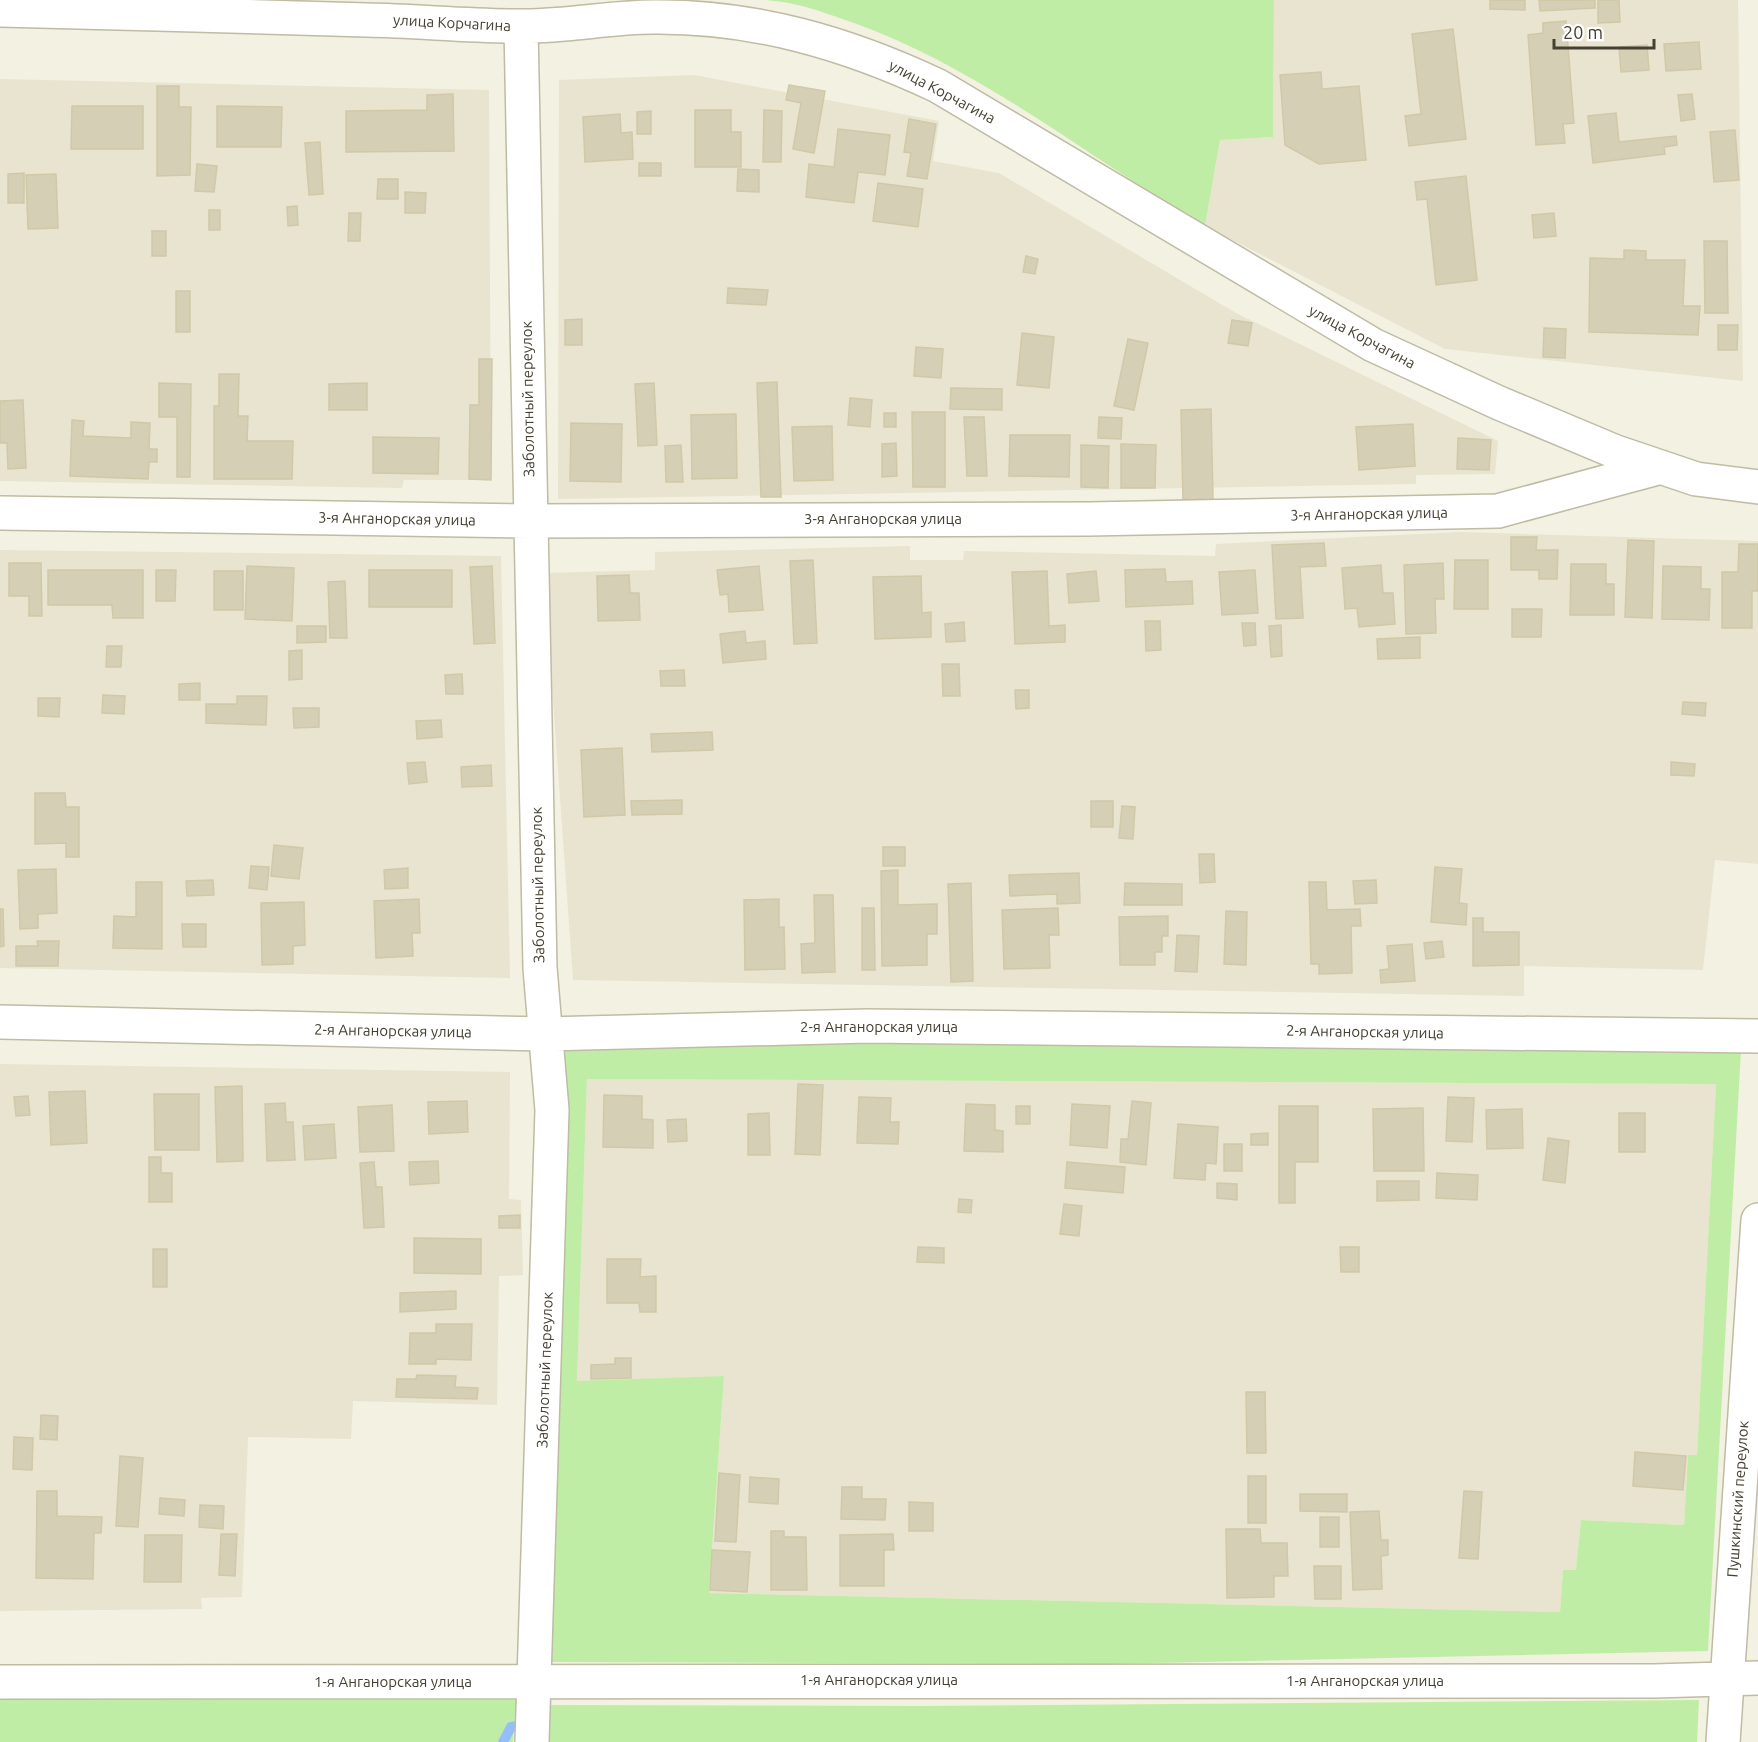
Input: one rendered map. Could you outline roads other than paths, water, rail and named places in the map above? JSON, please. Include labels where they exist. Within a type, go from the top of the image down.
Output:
[{"type":"street","name":"улица Корчагина","points":[[0,10],[371,20],[521,27],[652,16],[706,18],[755,24],[866,54],[938,86],[1373,345],[1498,403],[1616,452],[1661,467]]},
{"type":"street","name":"Заболотный переулок","points":[[521,27],[540,968],[552,1110],[536,1680],[532,1742]]},
{"type":"street","points":[[1661,467],[1696,479],[1758,487]]},
{"type":"street","name":"3-я Анганорская улица","points":[[0,513],[530,521],[1089,519],[1498,511],[1661,467]]},
{"type":"street","name":"2-я Анганорская улица","points":[[0,1022],[545,1034],[868,1026],[1758,1036]]},
{"type":"street","name":"Пушкинский переулок","points":[[1723,1742],[1742,1679],[1758,1221]]},
{"type":"street","name":"1-я Анганорская улица","points":[[0,1682],[1742,1679]]},
{"type":"waterway","points":[[503,1742],[511,1727],[522,1725]]}]
